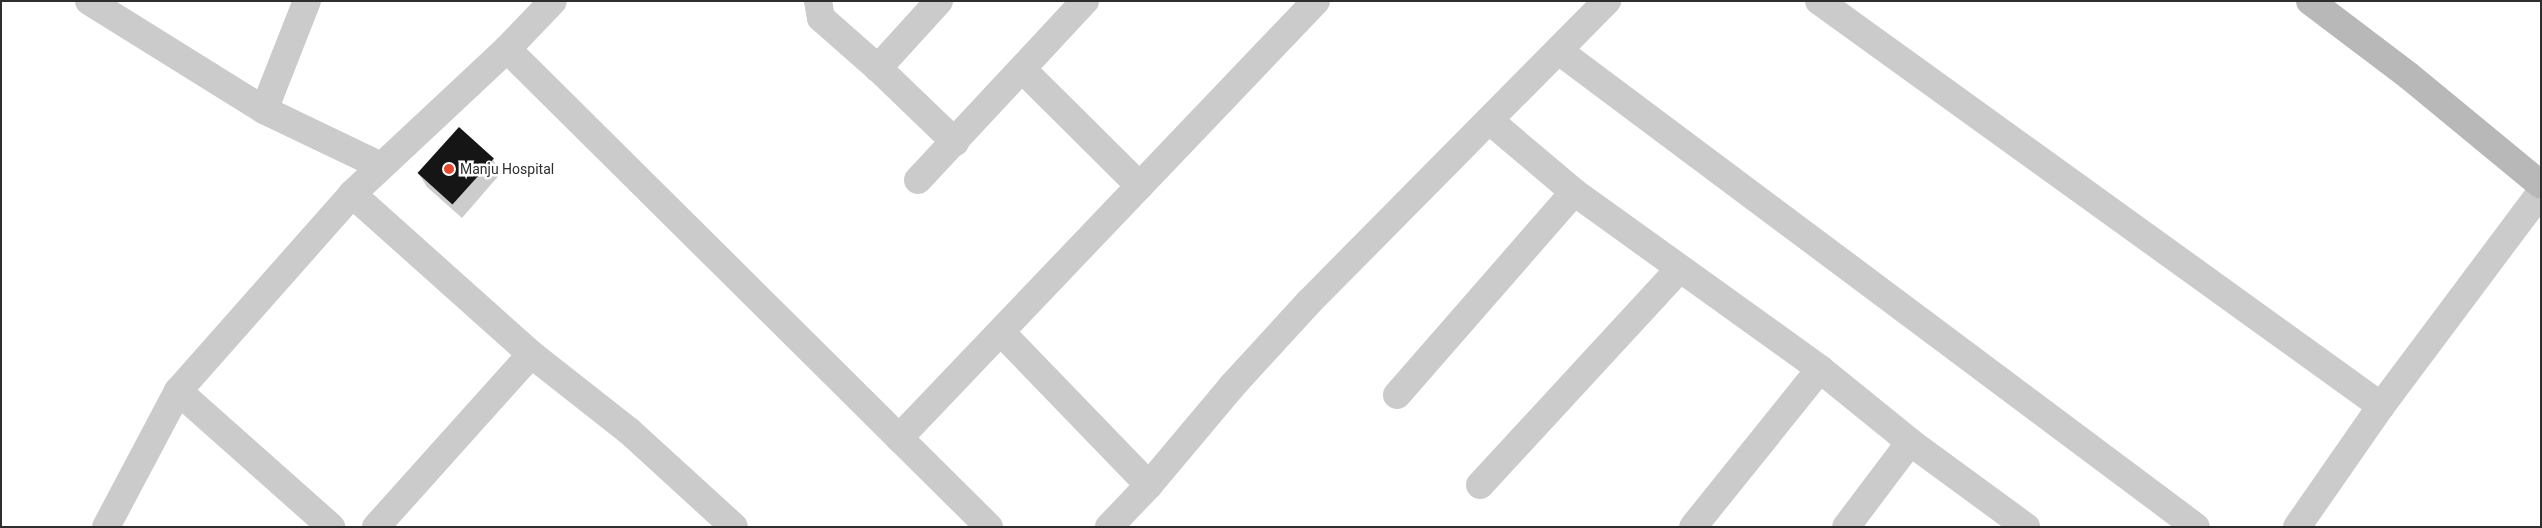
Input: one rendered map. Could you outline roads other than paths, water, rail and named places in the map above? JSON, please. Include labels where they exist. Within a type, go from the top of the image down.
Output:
[{"type":"street","points":[[89,1],[264,110],[381,166]]},
{"type":"street","points":[[264,110],[307,1]]},
{"type":"street","points":[[106,527],[178,391],[352,194],[507,49],[553,1]]},
{"type":"street","points":[[818,1],[821,18],[878,68],[954,142]]},
{"type":"street","points":[[878,68],[939,1]]},
{"type":"street","points":[[918,180],[1085,1]]},
{"type":"street","points":[[1109,527],[1149,485],[1232,386],[1309,302],[1607,1]]},
{"type":"street","points":[[1820,1],[2381,406]]},
{"type":"street","points":[[2310,1],[2409,76],[2541,185]]},
{"type":"street","points":[[899,438],[1140,186],[1308,4]]},
{"type":"street","points":[[507,49],[989,527]]},
{"type":"street","points":[[1559,51],[2196,527]]},
{"type":"street","points":[[1022,69],[1140,186]]},
{"type":"street","points":[[1490,121],[1574,192],[1820,370],[2011,523]]},
{"type":"street","points":[[1397,395],[1574,192]]},
{"type":"street","points":[[2297,527],[2381,406],[2541,192]]},
{"type":"street","points":[[352,194],[531,354],[629,431],[734,527]]},
{"type":"street","points":[[1480,486],[1678,269]]},
{"type":"street","points":[[1001,332],[1149,485]]},
{"type":"street","points":[[376,527],[531,354]]},
{"type":"street","points":[[1693,527],[1820,370]]},
{"type":"street","points":[[178,391],[331,527]]},
{"type":"street","points":[[1846,527],[1910,442]]},
{"type":"place","name":"Manju Hospital","points":[[449,169]]}]
